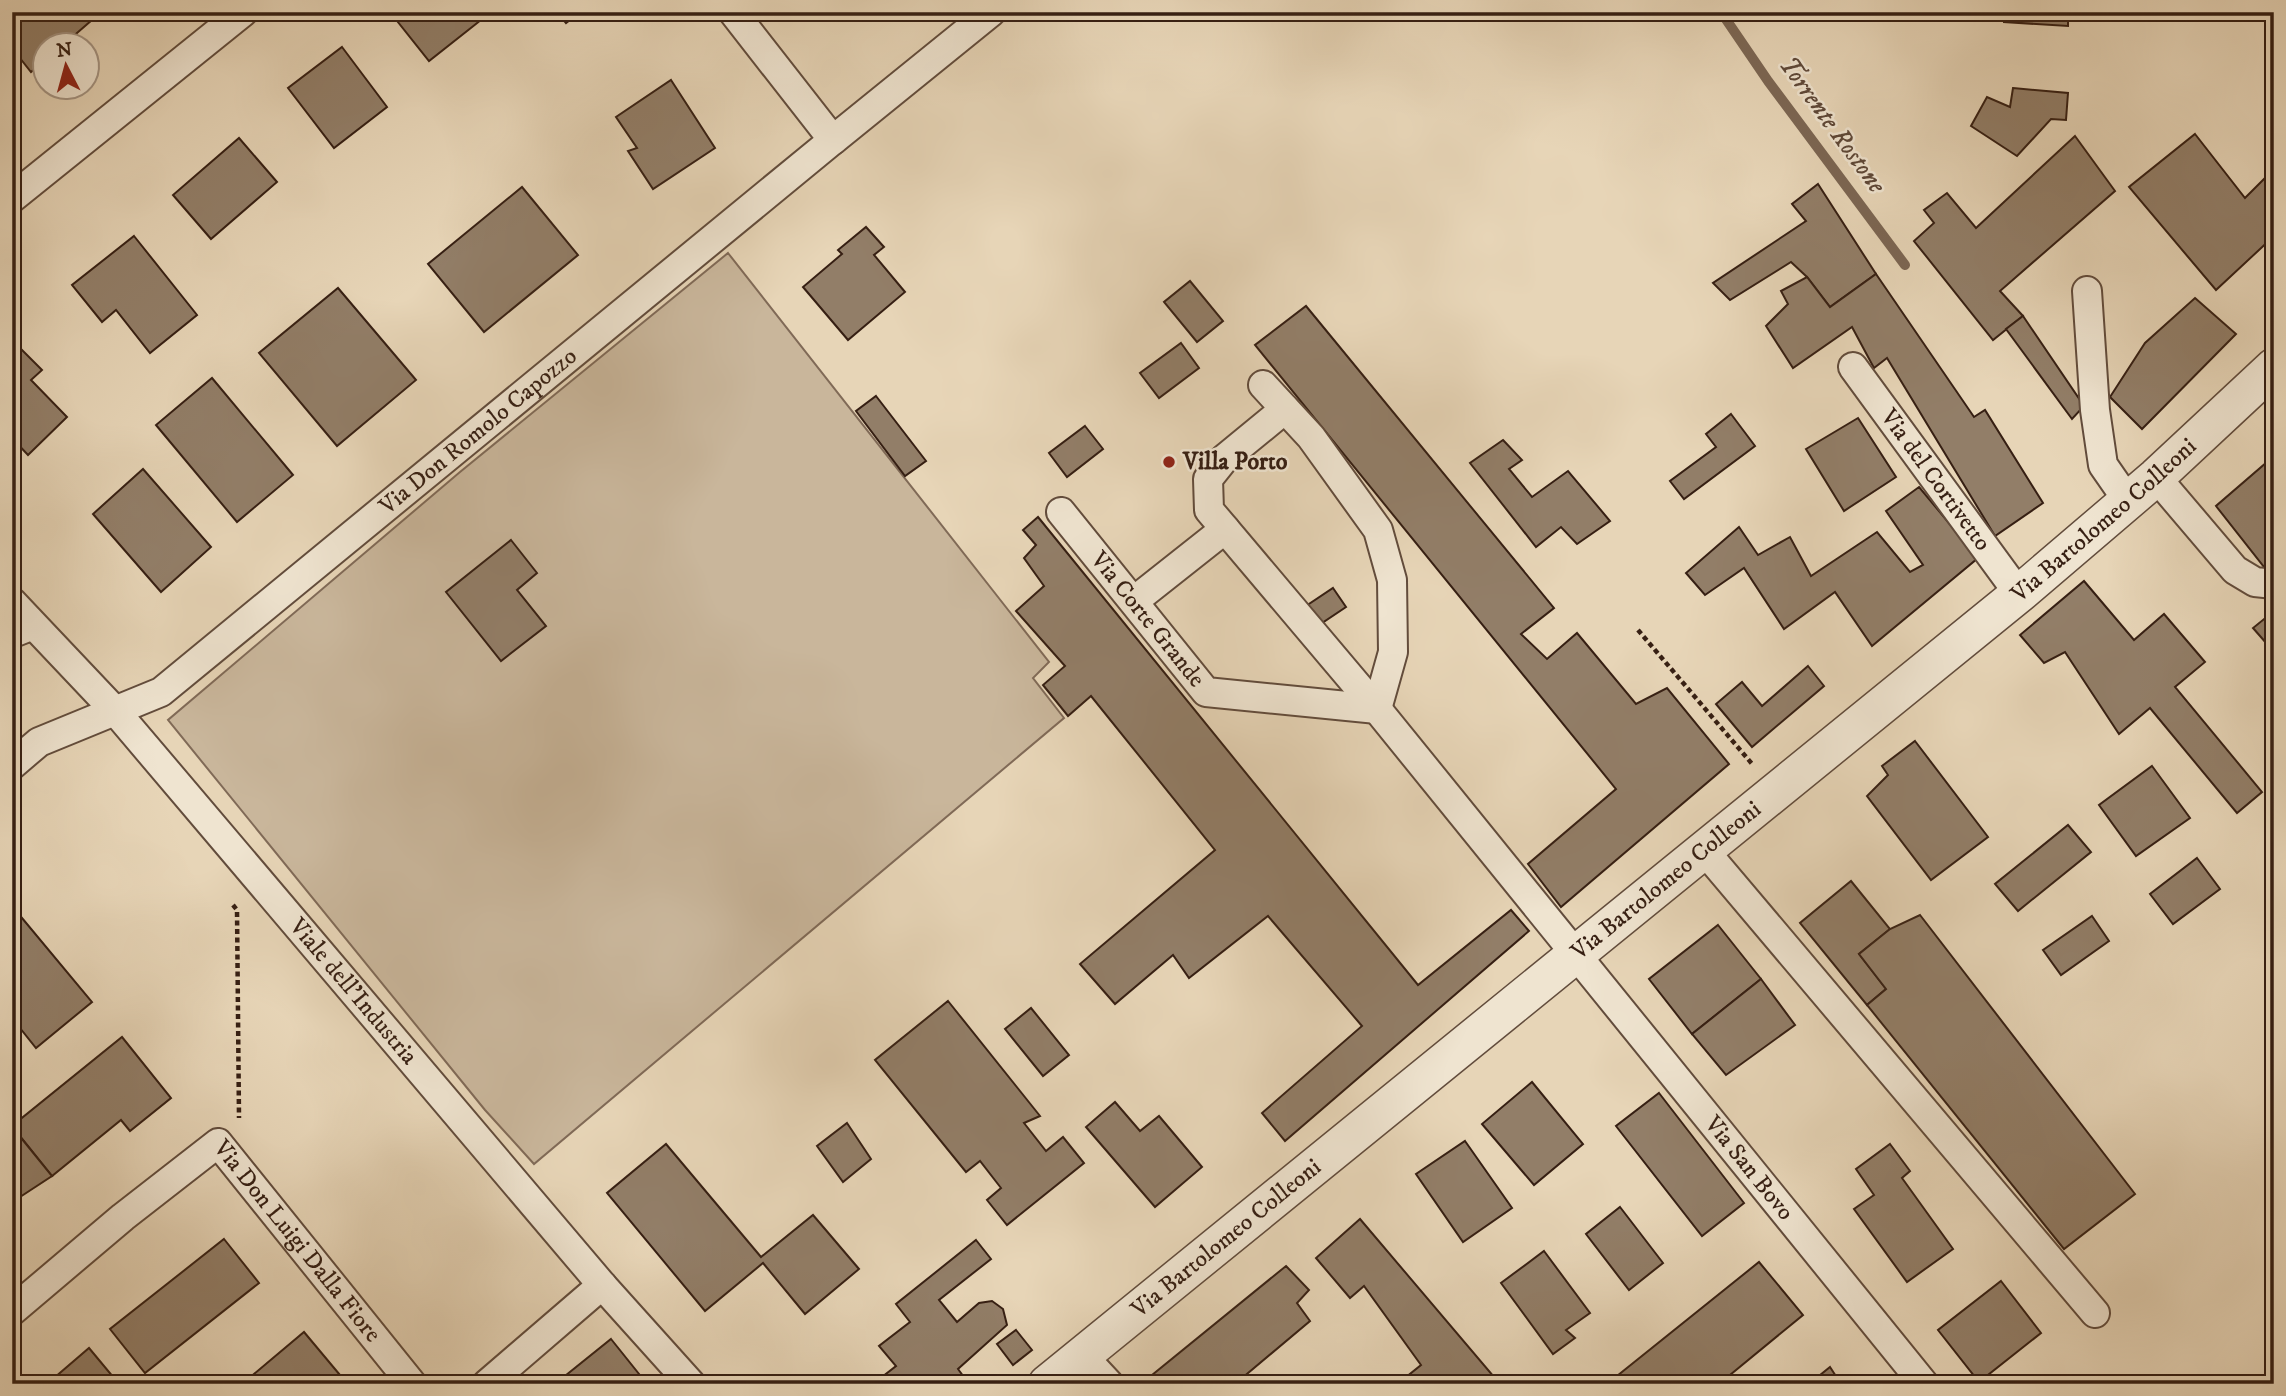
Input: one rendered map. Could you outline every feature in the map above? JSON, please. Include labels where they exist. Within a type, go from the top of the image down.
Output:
[{"type":"street","points":[[12,198],[243,12]]},
{"type":"street","points":[[733,12],[833,140]]},
{"type":"street","name":"Via Don Romolo Capozzo","points":[[12,765],[39,743],[117,713],[162,692],[990,12]]},
{"type":"street","points":[[2087,291],[2095,410],[2103,465],[2128,501]]},
{"type":"street","name":"Via del Cortivetto","points":[[1853,367],[2019,594]]},
{"type":"street","name":"Via Bartolomeo Colleoni","points":[[1047,1384],[2019,594],[2156,477],[2274,367]]},
{"type":"street","points":[[1263,385],[1311,436],[1378,530],[1392,580],[1393,652],[1377,709]]},
{"type":"street","points":[[1285,409],[1224,458],[1208,479],[1209,510],[1377,709],[1575,953]]},
{"type":"street","points":[[2156,477],[2235,570],[2255,582],[2274,584]]},
{"type":"street","name":"Via Corte Grande","points":[[1061,512],[1206,692],[1377,709]]},
{"type":"street","points":[[1133,601],[1225,529]]},
{"type":"street","name":"Viale dell'Industria","points":[[12,602],[24,636],[117,713],[602,1285],[691,1384]]},
{"type":"street","points":[[1703,849],[2095,1313]]},
{"type":"street","name":"Via San Bovo","points":[[1575,953],[1924,1384]]},
{"type":"street","name":"Via Don Luigi Dalla Fiore","points":[[12,1311],[123,1217],[218,1143],[412,1384]]},
{"type":"street","points":[[487,1384],[602,1285]]},
{"type":"street","points":[[1082,1355],[1109,1384]]},
{"type":"path","points":[[1638,630],[1775,791]]},
{"type":"path","points":[[218,1143],[240,1117],[237,911],[229,898],[255,876]]},
{"type":"shaded area","points":[[728,253],[1049,662],[1033,678],[1064,718],[534,1164],[485,1110],[168,720],[460,472]]},
{"type":"building","points":[[12,12],[100,12],[78,32],[32,32],[31,72],[12,48]]},
{"type":"building","points":[[390,12],[484,12],[486,16],[429,61]]},
{"type":"building","points":[[557,12],[580,12],[566,23]]},
{"type":"building","points":[[2004,12],[2068,12],[2068,26],[2004,22]]},
{"type":"building","points":[[342,47],[387,107],[334,148],[288,88]]},
{"type":"building","points":[[671,80],[715,148],[653,189],[628,151],[637,148],[616,117]]},
{"type":"building","points":[[2013,88],[2068,93],[2066,120],[2051,119],[2017,156],[1971,126],[1987,97],[2010,107]]},
{"type":"building","points":[[2195,134],[2245,198],[2274,169],[2274,236],[2216,290],[2129,187]]},
{"type":"building","points":[[2075,136],[2115,191],[2000,291],[2023,316],[1993,340],[1914,241],[1934,223],[1924,210],[1947,193],[1976,228]]},
{"type":"building","points":[[239,138],[277,182],[211,239],[173,195]]},
{"type":"building","points":[[1818,184],[1876,274],[1830,307],[1807,277],[1791,262],[1730,300],[1713,283],[1806,221],[1792,204]]},
{"type":"building","points":[[522,187],[578,255],[484,332],[428,264]]},
{"type":"building","points":[[866,227],[884,247],[874,255],[905,292],[848,340],[803,287],[842,254],[838,250]]},
{"type":"building","points":[[134,236],[197,315],[150,353],[116,310],[102,322],[72,285]]},
{"type":"building","points":[[1876,274],[1974,417],[1985,410],[2043,503],[1995,536],[1887,358],[1874,368],[1852,327],[1793,368],[1766,326],[1788,304],[1781,291],[1807,277],[1830,307]]},
{"type":"building","points":[[1190,281],[1223,321],[1197,342],[1164,302]]},
{"type":"building","points":[[338,288],[416,380],[337,446],[259,353]]},
{"type":"building","points":[[2195,298],[2236,334],[2142,429],[2110,397],[2145,343]]},
{"type":"building","points":[[1306,306],[1554,608],[1521,634],[1547,659],[1577,633],[1636,704],[1667,688],[1729,764],[1561,907],[1528,864],[1616,789],[1255,345]]},
{"type":"building","points":[[2023,316],[2084,406],[2072,419],[2006,329]]},
{"type":"building","points":[[12,340],[42,370],[31,380],[67,417],[28,455],[12,438]]},
{"type":"building","points":[[1181,343],[1199,368],[1159,398],[1140,373]]},
{"type":"building","points":[[212,378],[293,475],[237,522],[156,425]]},
{"type":"building","points":[[876,396],[926,461],[905,476],[856,411]]},
{"type":"building","points":[[1731,414],[1755,446],[1684,499],[1670,481],[1716,447],[1706,434]]},
{"type":"building","points":[[1858,418],[1896,477],[1844,511],[1806,449]]},
{"type":"building","points":[[1085,426],[1103,449],[1067,477],[1049,453]]},
{"type":"building","points":[[1503,440],[1522,460],[1509,469],[1532,497],[1568,471],[1610,521],[1577,544],[1561,527],[1536,547],[1470,463]]},
{"type":"building","points":[[2274,456],[2274,567],[2268,572],[2216,506]]},
{"type":"building","points":[[143,469],[211,547],[161,592],[93,514]]},
{"type":"building","points":[[1919,487],[1978,558],[1872,646],[1835,592],[1784,629],[1744,568],[1705,595],[1686,573],[1739,527],[1758,555],[1790,537],[1811,576],[1877,532],[1910,572],[1923,565],[1886,511]]},
{"type":"building","points":[[1038,517],[1418,985],[1511,910],[1529,931],[1285,1141],[1262,1113],[1362,1026],[1268,916],[1189,978],[1173,955],[1115,1004],[1080,964],[1215,850],[1091,696],[1068,716],[1043,685],[1065,666],[1016,611],[1044,586],[1024,558],[1036,545],[1023,530]]},
{"type":"building","points":[[511,540],[537,573],[517,590],[546,626],[501,661],[446,592]]},
{"type":"building","points":[[2084,581],[2134,640],[2164,614],[2205,662],[2175,687],[2262,792],[2237,813],[2150,708],[2119,734],[2065,652],[2044,663],[2020,635]]},
{"type":"building","points":[[1333,588],[1346,607],[1316,627],[1303,608]]},
{"type":"building","points":[[2274,611],[2274,652],[2253,628]]},
{"type":"building","points":[[1808,666],[1824,686],[1752,747],[1716,704],[1742,682],[1762,706]]},
{"type":"building","points":[[1915,741],[1988,837],[1931,880],[1867,796],[1888,775],[1882,766]]},
{"type":"building","points":[[2152,766],[2190,818],[2136,856],[2099,805]]},
{"type":"building","points":[[2068,825],[2091,852],[2018,911],[1995,884]]},
{"type":"building","points":[[2197,858],[2220,889],[2173,924],[2150,894]]},
{"type":"building","points":[[1851,881],[1890,929],[1859,954],[1886,989],[1867,1005],[1800,923]]},
{"type":"building","points":[[12,906],[92,1002],[36,1048],[12,1018]]},
{"type":"building","points":[[1920,915],[2135,1194],[2064,1249],[1867,1005],[1886,989],[1859,954],[1890,929]]},
{"type":"building","points":[[2092,916],[2109,941],[2061,975],[2043,950]]},
{"type":"building","points":[[1718,925],[1761,979],[1692,1034],[1649,979]]},
{"type":"building","points":[[1761,979],[1795,1025],[1726,1075],[1692,1034]]},
{"type":"building","points":[[948,1001],[1040,1116],[1024,1123],[1046,1151],[1063,1137],[1084,1163],[1007,1225],[987,1200],[1001,1188],[980,1161],[966,1172],[875,1060]]},
{"type":"building","points":[[1031,1008],[1069,1055],[1043,1076],[1005,1029]]},
{"type":"building","points":[[122,1037],[171,1098],[130,1131],[121,1120],[52,1176],[12,1126]]},
{"type":"building","points":[[1532,1082],[1583,1144],[1534,1185],[1482,1124]]},
{"type":"building","points":[[1659,1093],[1744,1203],[1702,1236],[1616,1126]]},
{"type":"building","points":[[1115,1102],[1140,1131],[1159,1116],[1202,1167],[1155,1207],[1086,1127]]},
{"type":"building","points":[[847,1123],[871,1159],[843,1182],[817,1146]]},
{"type":"building","points":[[22,1139],[52,1176],[20,1197],[12,1188],[12,1147]]},
{"type":"building","points":[[1465,1141],[1512,1208],[1463,1242],[1416,1174]]},
{"type":"building","points":[[666,1144],[761,1257],[813,1215],[859,1269],[805,1314],[763,1263],[705,1311],[607,1193]]},
{"type":"building","points":[[1890,1144],[1910,1171],[1902,1178],[1953,1249],[1907,1282],[1854,1209],[1874,1195],[1856,1169]]},
{"type":"building","points":[[1620,1207],[1663,1263],[1629,1290],[1586,1234]]},
{"type":"building","points":[[1360,1219],[1500,1384],[1410,1384],[1405,1378],[1421,1365],[1364,1286],[1350,1298],[1316,1258]]},
{"type":"building","points":[[224,1239],[259,1283],[145,1373],[110,1329]]},
{"type":"building","points":[[976,1240],[991,1259],[939,1300],[957,1322],[979,1303],[992,1301],[1003,1309],[1007,1325],[958,1369],[969,1384],[873,1384],[896,1366],[879,1346],[910,1322],[896,1304]]},
{"type":"building","points":[[1544,1251],[1590,1313],[1566,1330],[1575,1338],[1553,1354],[1501,1283]]},
{"type":"building","points":[[1759,1262],[1803,1315],[1719,1384],[1607,1384]]},
{"type":"building","points":[[1286,1266],[1309,1290],[1297,1303],[1310,1321],[1235,1384],[1141,1384]]},
{"type":"building","points":[[2001,1281],[2041,1333],[1979,1382],[1938,1330]]},
{"type":"building","points":[[1016,1330],[1032,1350],[1013,1365],[997,1344]]},
{"type":"building","points":[[304,1332],[345,1381],[342,1384],[242,1384]]},
{"type":"building","points":[[611,1339],[647,1384],[555,1384]]},
{"type":"building","points":[[89,1348],[119,1384],[47,1384]]},
{"type":"building","points":[[1830,1367],[1841,1384],[1809,1384]]},
{"type":"waterway","name":"Torrente Rostone","points":[[1721,12],[1768,81],[1905,265]]},
{"type":"place","name":"Villa Porto","points":[[1169,462]]}]
